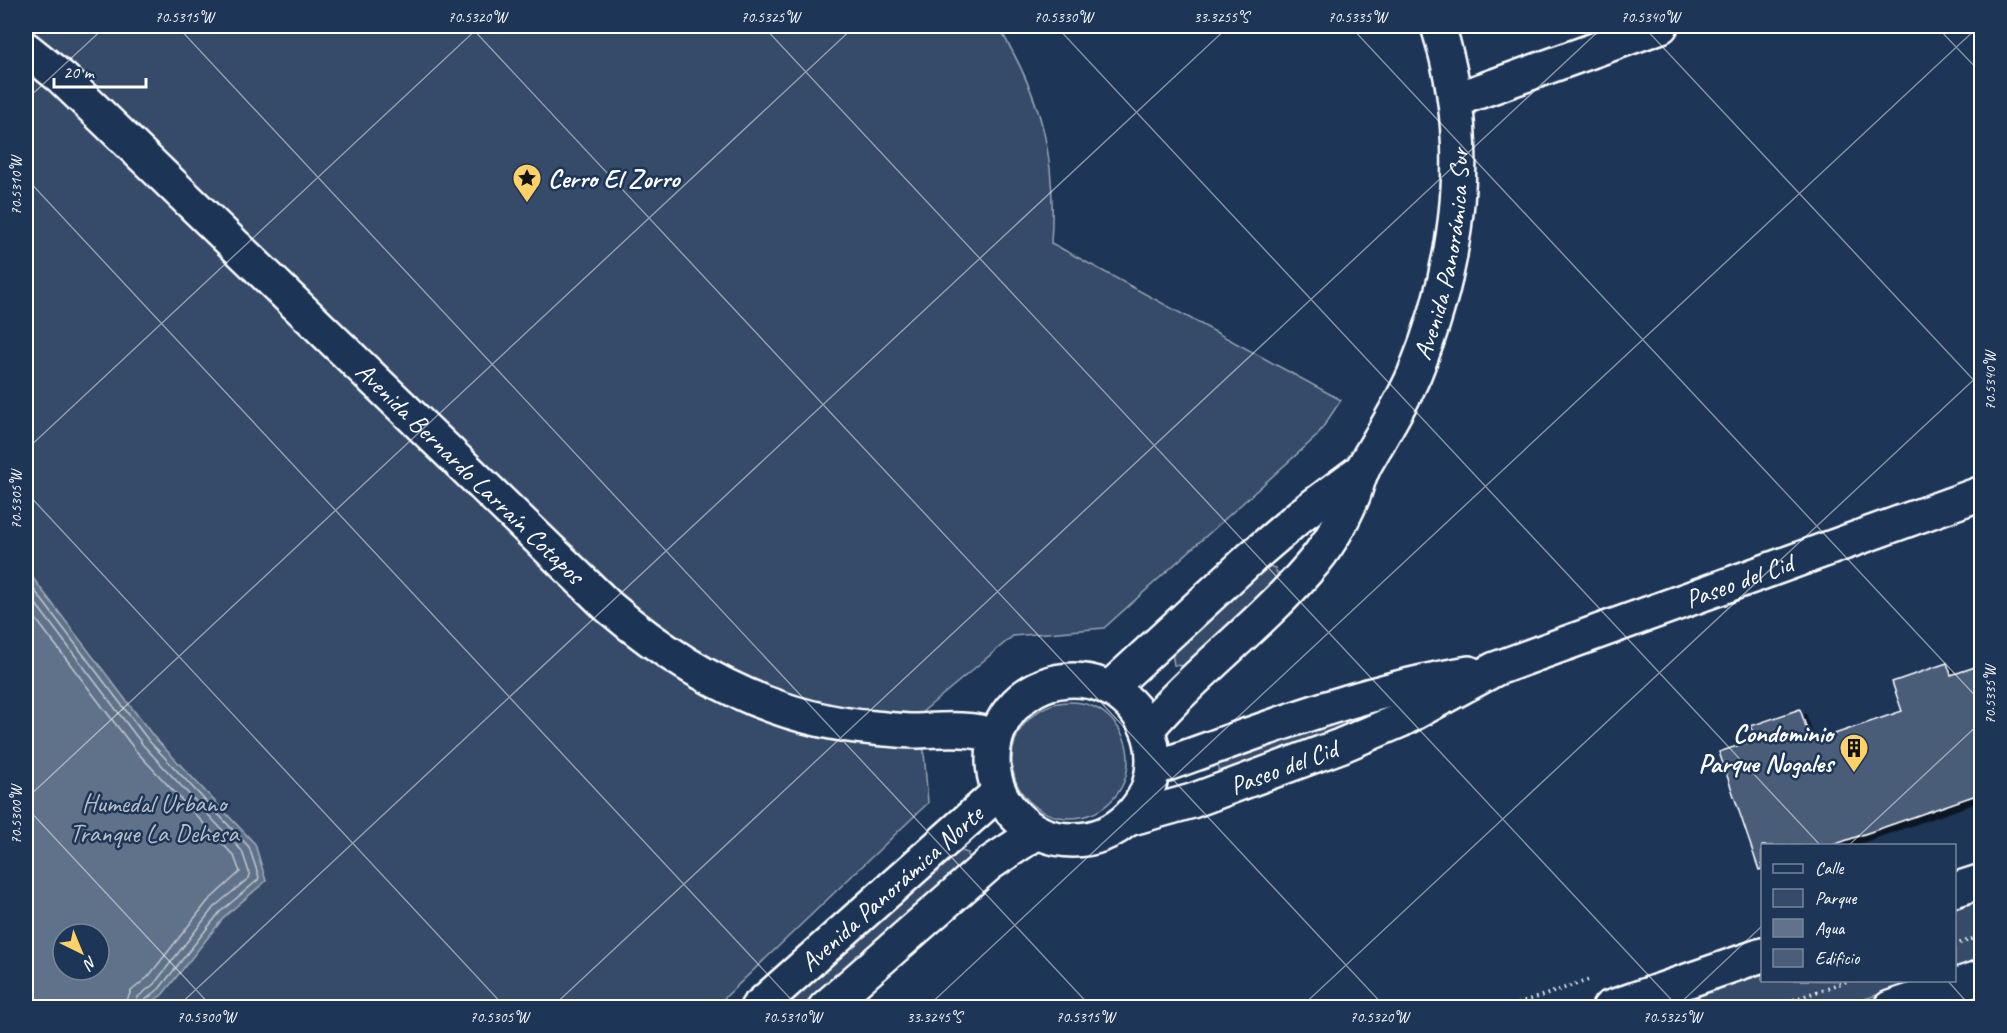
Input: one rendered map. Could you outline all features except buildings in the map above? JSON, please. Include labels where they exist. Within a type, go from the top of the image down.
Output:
[{"type":"street","name":"Avenida Panorámica Sur","points":[[1148,728],[1309,568],[1341,520],[1354,495],[1363,469],[1390,423],[1413,376],[1432,326],[1446,276],[1455,231],[1460,185],[1455,100],[1438,26]]},
{"type":"street","points":[[1455,100],[1661,26]]},
{"type":"street","name":"Avenida Bernardo Larraín Cotapos","points":[[26,49],[62,78],[609,607],[649,641],[712,680],[750,698],[790,712],[830,722],[870,728],[911,731],[963,729],[996,736]]},
{"type":"street","name":"Avenida Panorámica Sur","points":[[1110,688],[1255,554],[1301,515],[1363,469]]},
{"type":"street","name":"Paseo del Cid","points":[[1128,819],[1192,801],[1340,746],[1401,720],[1495,669],[1982,493]]},
{"type":"street","name":"Paseo del Cid","points":[[1153,770],[1326,708],[1370,695],[1432,679],[1495,669]]},
{"type":"street","points":[[1081,679],[1110,688],[1133,705],[1148,728],[1152,742],[1153,770],[1145,796],[1128,819],[1100,836],[1068,840],[1037,832],[1014,815],[999,792],[992,764],[996,736],[1002,722],[1017,703],[1035,689],[1050,682],[1081,679]]},
{"type":"street","name":"Avenida Panorámica Norte","points":[[757,1008],[999,792]]},
{"type":"street","name":"Avenida Panorámica Norte","points":[[825,1008],[989,864],[1037,832]]},
{"type":"street","points":[[1956,889],[1982,881]]},
{"type":"street","points":[[1609,1008],[1761,955]]},
{"type":"street","points":[[1890,1008],[1982,976]]},
{"type":"path","points":[[1956,944],[1982,936]]},
{"type":"path","points":[[1771,1008],[1847,982]]},
{"type":"green space","name":"Humedal Urbano Tranque La Dehesa","points":[[26,26],[998,26],[1026,78],[1043,130],[1051,183],[1051,243],[1341,400],[1317,436],[1104,628],[1013,636],[921,713],[928,803],[715,1007],[26,1007]]},
{"type":"green space","points":[[1267,566],[1275,568],[1279,578],[1184,666],[1174,665],[1172,653]]},
{"type":"green space","points":[[1070,702],[1092,707],[1111,719],[1123,738],[1128,760],[1123,782],[1111,801],[1092,813],[1070,818],[1048,813],[1029,801],[1017,782],[1012,760],[1017,738],[1029,719],[1048,707]]},
{"type":"green space","points":[[1338,719],[1346,723],[1342,731],[1226,774],[1218,770],[1219,762]]},
{"type":"green space","points":[[955,849],[968,853],[968,861],[806,1007],[783,1008]]},
{"type":"green space","points":[[1981,900],[1981,958],[1956,968],[1956,909]]},
{"type":"green space","points":[[1761,973],[1761,982],[1916,982],[1841,1007],[1657,1008]]},
{"type":"water","points":[[26,569],[154,737],[255,844],[266,881],[225,916],[163,994],[146,1007],[26,1007]]},
{"type":"place","name":"Cerro El Zorro","points":[[527,204]]},
{"type":"place","name":"Condominio Parque Nogales","points":[[1854,774]]}]
